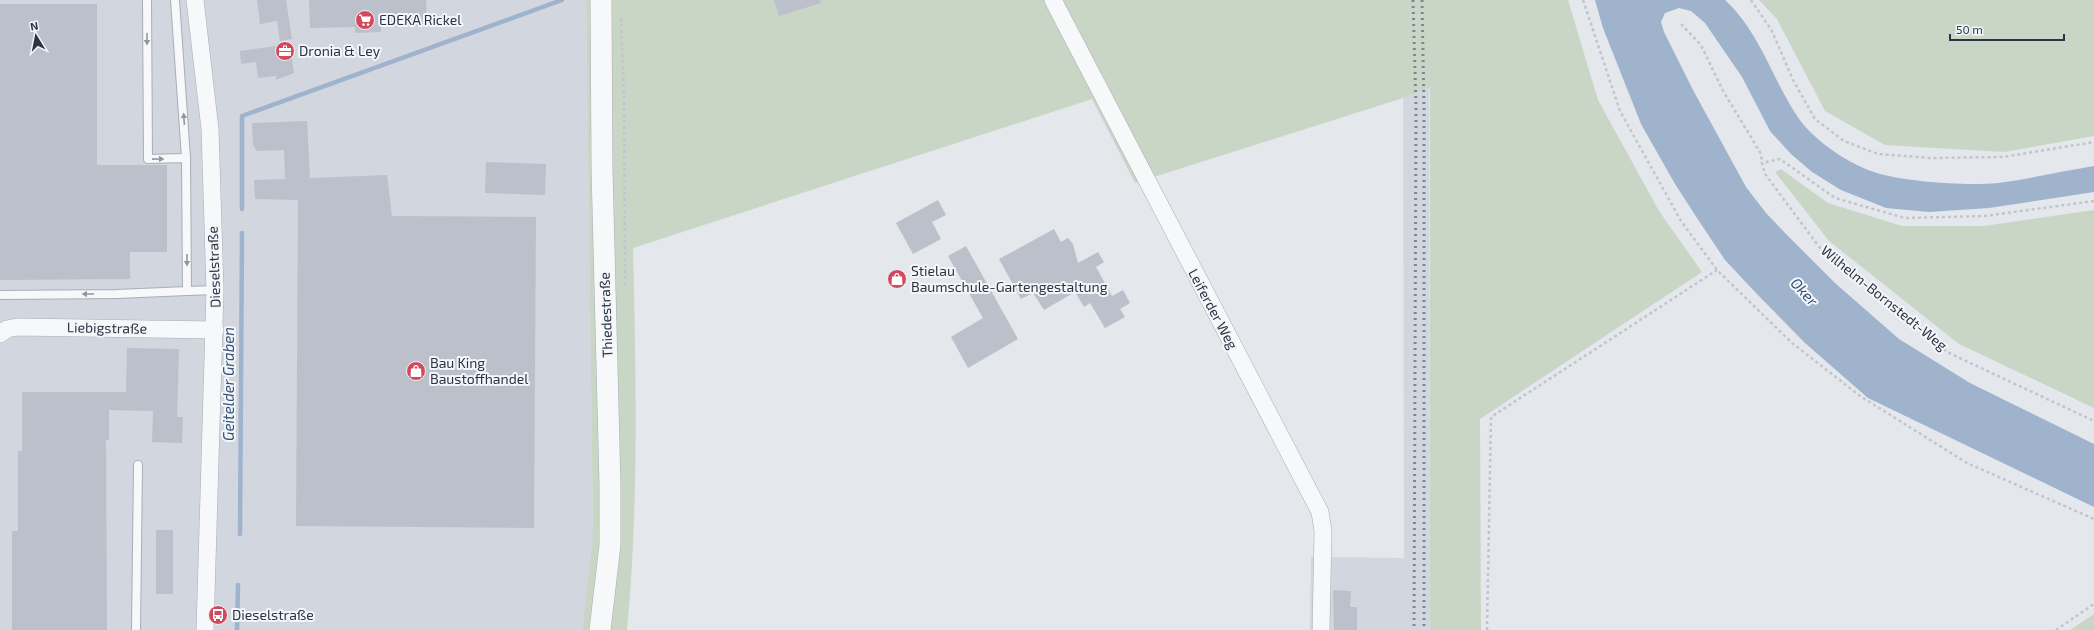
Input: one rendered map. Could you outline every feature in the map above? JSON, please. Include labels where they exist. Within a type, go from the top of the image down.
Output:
[{"type":"street","name":"Dieselstraße","points":[[195,0],[210,129],[215,290],[206,630]]},
{"type":"street","name":"Thiedestraße","points":[[600,630],[610,545],[610,485],[602,169],[601,0]]},
{"type":"street","name":"Leiferder Weg","points":[[1053,0],[1320,512],[1323,531],[1321,630]]},
{"type":"street","name":"Liebigstraße","points":[[0,334],[7,329],[17,327],[215,330]]},
{"type":"lane","points":[[147,0],[148,159],[186,158]]},
{"type":"lane","points":[[175,0],[186,158],[187,291]]},
{"type":"lane","points":[[0,295],[117,294],[215,290]]},
{"type":"lane","points":[[136,630],[138,465]]},
{"type":"path","points":[[1583,0],[1620,110],[1681,221],[1718,270],[1792,343],[1860,396],[1967,463],[2094,519]]},
{"type":"path","points":[[1751,0],[1772,31],[1793,80],[1815,119],[1844,141],[1878,154],[1932,158],[2003,157],[2094,142]]},
{"type":"path","name":"Wilhelm-Bornstedt-Weg","points":[[1681,24],[1701,45],[1722,89],[1761,154],[1765,174],[1820,248],[1947,352],[2094,421]]},
{"type":"path","points":[[1762,163],[1780,159],[1835,198],[1905,218],[1985,216],[2094,201]]},
{"type":"path","points":[[1487,630],[1491,417],[1718,270]]},
{"type":"path","points":[[2056,630],[2094,604]]},
{"type":"shaded area","points":[[0,0],[586,0],[593,535],[582,630],[0,630]]},
{"type":"shaded area","points":[[1403,0],[1429,0],[1430,630],[1310,630],[1311,557],[1404,558]]},
{"type":"green space","points":[[586,0],[1568,0],[1598,100],[1659,211],[1702,272],[1480,419],[1481,630],[1430,630],[1430,87],[1403,98],[1135,183],[1092,99],[633,248],[636,439],[631,582],[627,630],[582,630],[593,535]]},
{"type":"green space","points":[[1759,0],[2094,0],[2094,136],[2004,152],[1885,145],[1825,111],[1777,19]]},
{"type":"green space","points":[[1781,169],[1828,203],[1902,226],[1984,226],[2094,210],[2094,408],[1959,344],[1829,241],[1775,172]]},
{"type":"green space","points":[[2094,614],[2094,630],[2070,630]]},
{"type":"water","name":"Oker","points":[[1595,0],[1725,0],[1737,12],[1756,40],[1788,101],[1804,125],[1831,149],[1853,163],[1874,172],[1918,181],[1985,184],[2094,166],[2094,192],[1989,208],[1929,212],[1886,208],[1841,190],[1812,172],[1791,154],[1770,131],[1742,77],[1705,23],[1691,11],[1679,8],[1665,13],[1661,22],[1664,32],[1693,90],[1746,187],[1766,213],[1835,283],[1899,339],[1970,383],[2094,444],[2094,507],[1868,398],[1805,343],[1725,260],[1675,184],[1641,124],[1603,28]]},
{"type":"building","points":[[257,0],[286,0],[292,39],[280,41],[277,21],[260,24]]},
{"type":"building","name":"EDEKA Rickel","points":[[309,0],[426,0],[427,26],[381,27],[381,32],[355,33],[355,27],[310,28]]},
{"type":"building","points":[[774,0],[820,0],[821,3],[779,16]]},
{"type":"building","points":[[0,4],[97,4],[97,165],[167,165],[167,252],[130,252],[130,279],[0,280]]},
{"type":"building","points":[[290,44],[294,73],[276,80],[276,76],[258,78],[256,62],[241,64],[240,51]]},
{"type":"building","name":"Bau King Baustoffhandel","points":[[307,121],[310,178],[387,175],[392,216],[536,217],[534,528],[296,526],[298,200],[255,199],[254,180],[285,179],[284,150],[257,151],[253,145],[252,123]]},
{"type":"building","points":[[486,162],[546,164],[545,195],[485,193]]},
{"type":"building","points":[[938,200],[946,215],[932,222],[941,239],[913,254],[896,223]]},
{"type":"building","points":[[1054,229],[1061,242],[1068,238],[1073,244],[1078,263],[1098,252],[1104,262],[1096,267],[1112,296],[1123,290],[1130,303],[1120,309],[1125,317],[1105,328],[1090,303],[1084,307],[1075,292],[1044,310],[1033,293],[1021,299],[999,259]]},
{"type":"building","points":[[966,246],[1018,339],[968,368],[951,337],[983,318],[948,256]]},
{"type":"building","points":[[127,348],[179,349],[177,417],[183,417],[182,443],[152,442],[153,411],[109,410],[109,440],[106,440],[107,630],[12,630],[12,531],[18,531],[18,451],[22,451],[22,392],[126,392]]},
{"type":"building","points":[[156,530],[173,530],[173,594],[156,594]]},
{"type":"building","points":[[1333,590],[1351,591],[1350,607],[1357,607],[1357,630],[1334,630]]},
{"type":"waterway","name":"Geitelder Graben","points":[[242,209],[242,116],[562,0]]},
{"type":"waterway","name":"Geitelder Graben","points":[[240,534],[242,233]]},
{"type":"waterway","name":"Geitelder Graben","points":[[237,630],[238,585]]},
{"type":"railway","points":[[1413,0],[1416,107],[1414,630]]},
{"type":"railway","points":[[1422,0],[1424,107],[1424,630]]},
{"type":"place","name":"EDEKA Rickel","points":[[365,20]]},
{"type":"place","name":"Dronia & Ley","points":[[285,51]]},
{"type":"place","name":"Stielau Baumschule-Gartengestaltung","points":[[897,279]]},
{"type":"place","name":"Bau King Baustoffhandel","points":[[416,371]]},
{"type":"place","name":"Dieselstraße","points":[[218,615]]}]
